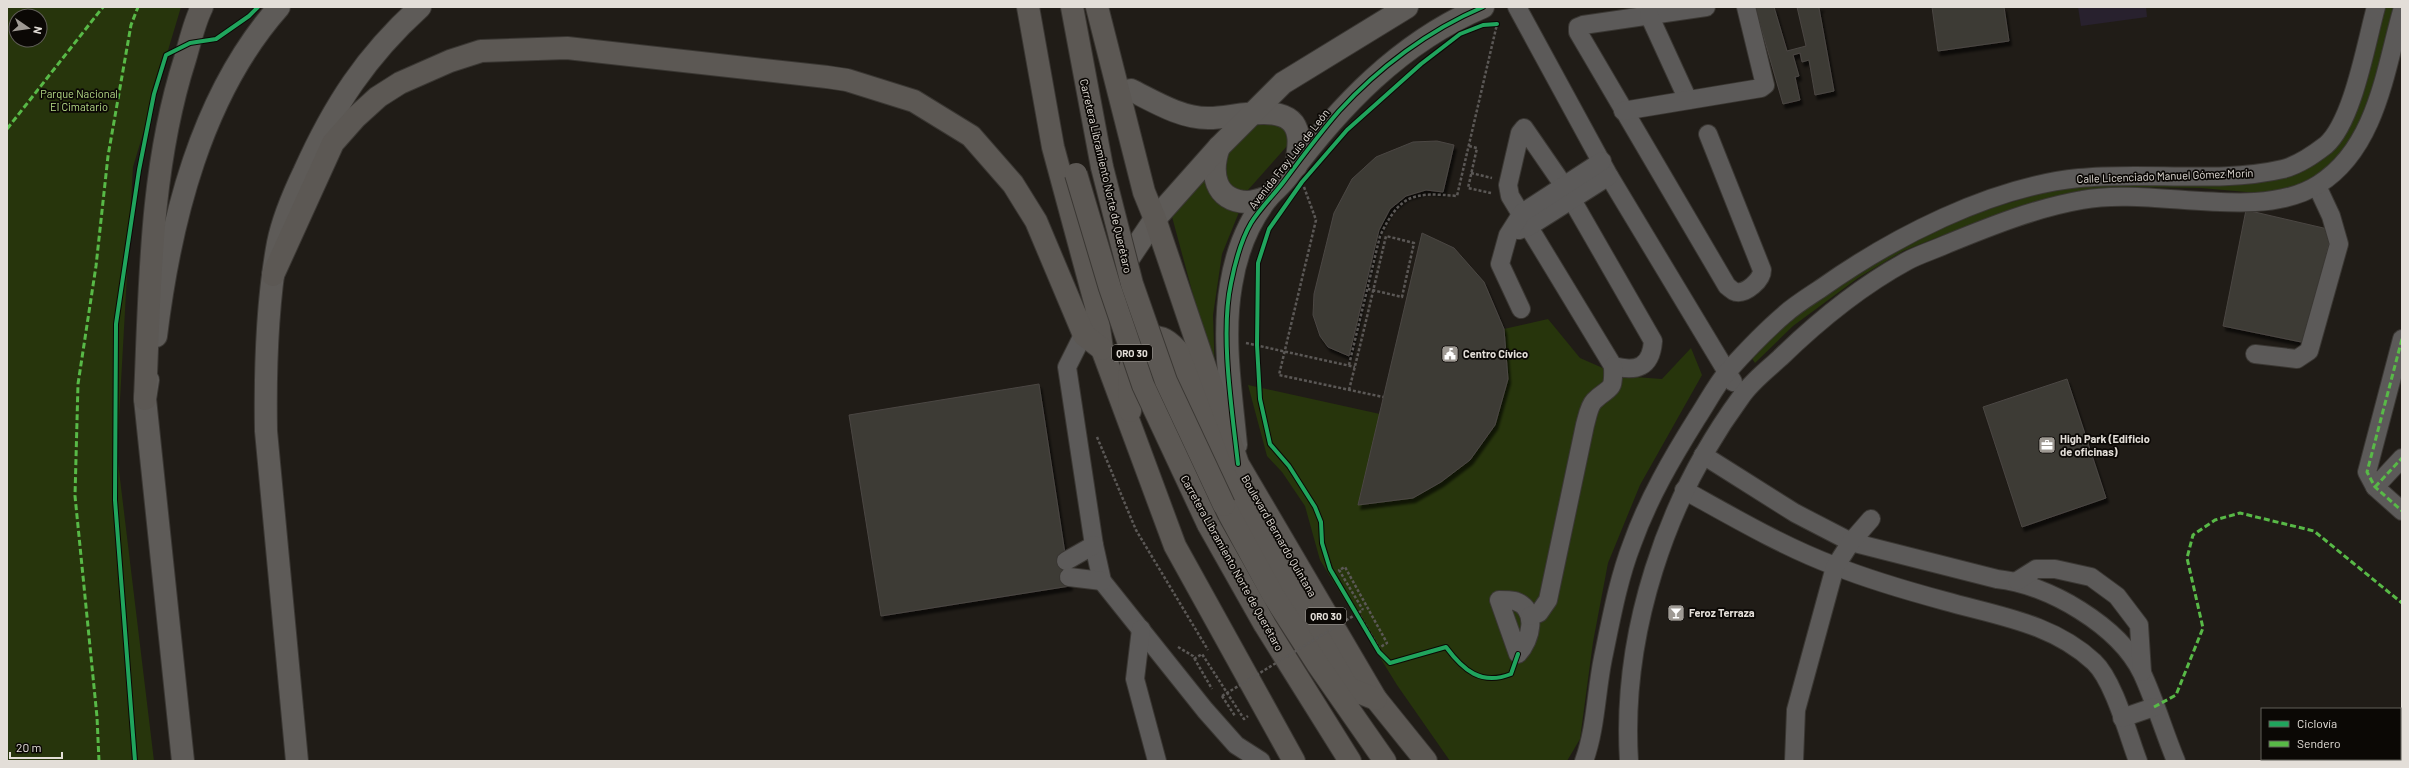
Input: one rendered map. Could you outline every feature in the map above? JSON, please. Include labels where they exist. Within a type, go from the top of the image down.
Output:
[{"type":"highway","points":[[145,399],[154,231],[162,152],[178,82],[202,7]]},
{"type":"highway","points":[[1028,7],[1053,147],[1096,306]]},
{"type":"highway","name":"Carretera Libramiento Norte de Querétaro","points":[[1043,7],[1068,146],[1110,288],[1142,385],[1208,524],[1265,625],[1350,761]]},
{"type":"highway","name":"Carretera Libramiento Norte de Querétaro","points":[[1072,7],[1102,167],[1132,284],[1166,381],[1224,505],[1277,601],[1318,665],[1385,761]]},
{"type":"highway","points":[[1097,7],[1144,192],[1156,219]]},
{"type":"highway","points":[[1111,7],[1151,173],[1156,219]]},
{"type":"highway","points":[[273,275],[333,143],[356,116],[378,97],[424,72],[481,51],[567,48],[847,80],[914,101],[971,136],[1013,184],[1036,221],[1084,335],[1102,349]]},
{"type":"highway","name":"Boulevard Bernardo Quintana","points":[[1156,219],[1238,464],[1376,699],[1426,761]]},
{"type":"highway","name":"QRO 30","points":[[1096,306],[1102,349],[1175,546],[1294,761]]},
{"type":"highway","points":[[1130,428],[1129,366],[1143,338],[1155,336],[1168,340],[1177,350],[1223,472],[1348,688],[1376,699]]},
{"type":"main road","points":[[182,761],[145,399],[156,337],[164,275],[177,214],[198,150],[223,91],[260,29],[279,7]]},
{"type":"main road","points":[[297,761],[266,431],[265,382],[273,275],[279,242],[288,207],[322,134],[347,89],[389,35],[420,7]]},
{"type":"main road","points":[[1096,306],[1156,219],[1219,147],[1283,83],[1407,7]]},
{"type":"main road","name":"Avenida Fray Luis de León","points":[[1238,464],[1228,339],[1229,298],[1240,250],[1251,224],[1268,197],[1299,174],[1339,111],[1376,76],[1414,45],[1486,16]]},
{"type":"main road","points":[[1131,90],[1172,111],[1207,118],[1251,114],[1281,115],[1295,127],[1299,136],[1299,174]]},
{"type":"main road","points":[[1219,147],[1214,175],[1216,185],[1234,200],[1248,202],[1268,197]]},
{"type":"street","points":[[1516,7],[1605,168],[1726,374],[1742,394]]},
{"type":"street","points":[[1706,7],[1578,27],[1578,32],[1727,286],[1734,292],[1740,292],[1758,282],[1762,276],[1762,270],[1708,134]]},
{"type":"street","points":[[1623,111],[1761,88],[1765,85],[1746,7]]},
{"type":"street","name":"Calle Licenciado Manuel Gómez Morín","points":[[1586,758],[1592,732],[1597,685],[1610,622],[1631,545],[1660,478],[1726,374],[1785,314],[1831,281],[1905,235],[1950,215],[2040,184],[2077,178],[2127,175],[2236,174],[2285,168],[2308,158],[2329,142],[2346,116],[2376,7]]},
{"type":"street","name":"Calle Licenciado Manuel Gómez Morín","points":[[1629,761],[1627,730],[1630,678],[1640,626],[1659,550],[1684,490],[1703,456],[1742,394],[1802,336],[1848,299],[1908,261],[2022,216],[2084,199],[2137,196],[2236,202],[2269,202],[2291,197],[2317,186],[2338,169],[2357,146],[2371,118],[2402,11]]},
{"type":"street","points":[[1649,15],[1688,100]]},
{"type":"street","points":[[1530,616],[1539,612],[1548,600],[1585,425],[1593,402],[1610,390],[1613,380],[1613,366],[1526,220],[1510,196],[1508,185],[1520,133],[1524,128],[1567,193],[1653,341],[1652,354],[1643,365],[1629,370],[1613,366]]},
{"type":"street","points":[[1521,309],[1500,264],[1508,234],[1526,220],[1605,168]]},
{"type":"street","points":[[2255,354],[2297,359],[2309,351],[2338,244],[2331,216],[2317,186]]},
{"type":"street","points":[[1096,306],[1084,335],[1067,367],[1094,545],[1102,582],[1141,629],[1204,710],[1236,745],[1261,761]]},
{"type":"street","points":[[2402,339],[2367,472],[2375,487],[2402,511]]},
{"type":"street","points":[[1703,456],[1795,513],[1851,542],[1997,579],[2017,581],[2070,604],[2115,636],[2142,672]]},
{"type":"street","points":[[2375,487],[2402,458]]},
{"type":"street","points":[[1684,490],[1777,540],[1835,567],[1944,601],[2004,616],[2054,633],[2094,663],[2111,690],[2138,761]]},
{"type":"street","points":[[1794,761],[1796,710],[1835,567],[1851,542],[1871,519]]},
{"type":"street","points":[[1094,545],[1067,569],[1102,582]]},
{"type":"street","points":[[2017,581],[2036,569],[2055,569],[2091,577],[2117,596],[2139,625],[2142,672],[2176,761]]},
{"type":"street","points":[[1141,629],[1136,679],[1157,761]]},
{"type":"street","points":[[2122,718],[2154,706]]},
{"type":"path","points":[[1350,365],[1377,252],[1386,225],[1396,208],[1417,195],[1457,196],[1497,24],[1486,16]]},
{"type":"path","points":[[1469,146],[1477,148],[1468,188],[1510,196]]},
{"type":"path","points":[[1298,188],[1299,174]]},
{"type":"path","points":[[1299,174],[1316,220],[1279,375],[1383,397]]},
{"type":"path","points":[[1349,390],[1374,290],[1386,236],[1414,243],[1402,297],[1374,290],[1368,289]]},
{"type":"path","points":[[1377,252],[1382,253]]},
{"type":"path","points":[[1257,337],[1257,352]]},
{"type":"path","points":[[1228,339],[1355,367]]},
{"type":"path","points":[[1222,696],[1363,610],[1339,570],[1344,567],[1387,643],[1379,648],[1360,616]]},
{"type":"path","points":[[1355,611],[1383,655]]},
{"type":"path","points":[[1194,659],[1202,654],[1244,720],[1248,716]]},
{"type":"shaded area","points":[[2078,7],[2146,7],[2147,17],[2081,26]]},
{"type":"green space","name":"Parque Nacional El Cimatario","points":[[7,7],[181,7],[133,167],[117,454],[154,761],[7,761]]},
{"type":"green space","points":[[2383,7],[2397,7],[2370,115],[2345,155],[2308,182],[2269,194],[2201,188],[2138,187],[2074,196],[1974,223],[1903,251],[1858,278],[1793,326],[1755,363],[1751,357],[1785,321],[1849,273],[1966,216],[2072,184],[2263,176],[2333,143]]},
{"type":"green space","points":[[1254,117],[1287,124],[1287,146],[1248,190],[1222,254],[1213,315],[1215,376],[1171,213]]},
{"type":"green space","points":[[1548,319],[1580,358],[1621,376],[1662,379],[1691,348],[1702,375],[1640,485],[1608,563],[1593,642],[1580,739],[1567,761],[1450,761],[1397,685],[1320,560],[1305,506],[1282,472],[1267,456],[1248,385],[1380,414],[1358,505],[1413,498],[1441,482],[1470,460],[1495,425],[1508,379],[1504,329]]},
{"type":"building","points":[[1755,7],[1774,7],[1787,51],[1806,46],[1797,7],[1822,7],[1819,8],[1834,91],[1815,95],[1809,60],[1802,62],[1800,53],[1793,55],[1799,76],[1795,77],[1800,100],[1783,104]]},
{"type":"building","points":[[1932,7],[2004,7],[2009,41],[1938,51]]},
{"type":"building","points":[[1437,141],[1454,145],[1443,192],[1426,190],[1406,196],[1390,209],[1379,230],[1349,356],[1328,347],[1320,336],[1313,315],[1314,294],[1334,213],[1352,179],[1376,157],[1413,142]]},
{"type":"building","points":[[2246,210],[2332,230],[2306,343],[2223,326]]},
{"type":"building","name":"Centro Cívico","points":[[1422,233],[1454,248],[1484,282],[1504,329],[1508,379],[1495,425],[1470,460],[1441,482],[1413,498],[1358,505]]},
{"type":"building","points":[[2067,379],[2106,498],[2022,527],[1983,407]]},
{"type":"building","points":[[1039,384],[1070,586],[881,616],[849,415]]},
{"type":"marked path","points":[[7,129],[103,7]]},
{"type":"marked path","points":[[99,761],[97,717],[75,496],[78,384],[96,266],[108,156],[131,25],[138,7]]},
{"type":"marked path","points":[[2402,339],[2367,472],[2375,487],[2402,511]]},
{"type":"marked path","points":[[2375,487],[2402,458]]},
{"type":"marked path","points":[[2154,707],[2176,695],[2203,628],[2187,558],[2193,535],[2215,520],[2240,513],[2314,531],[2402,603]]},
{"type":"cycle path","points":[[135,761],[115,500],[116,324],[139,170],[154,94],[166,55],[190,43],[216,39],[249,16],[258,7]]},
{"type":"cycle path","points":[[1238,464],[1228,372],[1227,325],[1231,283],[1239,252],[1247,230],[1259,212],[1318,136],[1354,95],[1387,65],[1424,39],[1463,16],[1483,7]]},
{"type":"cycle path","points":[[1497,24],[1483,25],[1460,34],[1421,64],[1347,130],[1302,182],[1269,229],[1258,263],[1257,345],[1260,399],[1270,444],[1289,466],[1315,507],[1321,522],[1322,543],[1330,569],[1379,652],[1390,663],[1446,647],[1466,669],[1482,677],[1491,678],[1511,674],[1518,654]]},
{"type":"place","name":"Centro Cívico","points":[[1450,354]]},
{"type":"place","name":"High Park (Edificio de oficinas)","points":[[2047,445]]},
{"type":"place","name":"Feroz Terraza","points":[[1676,613]]}]
